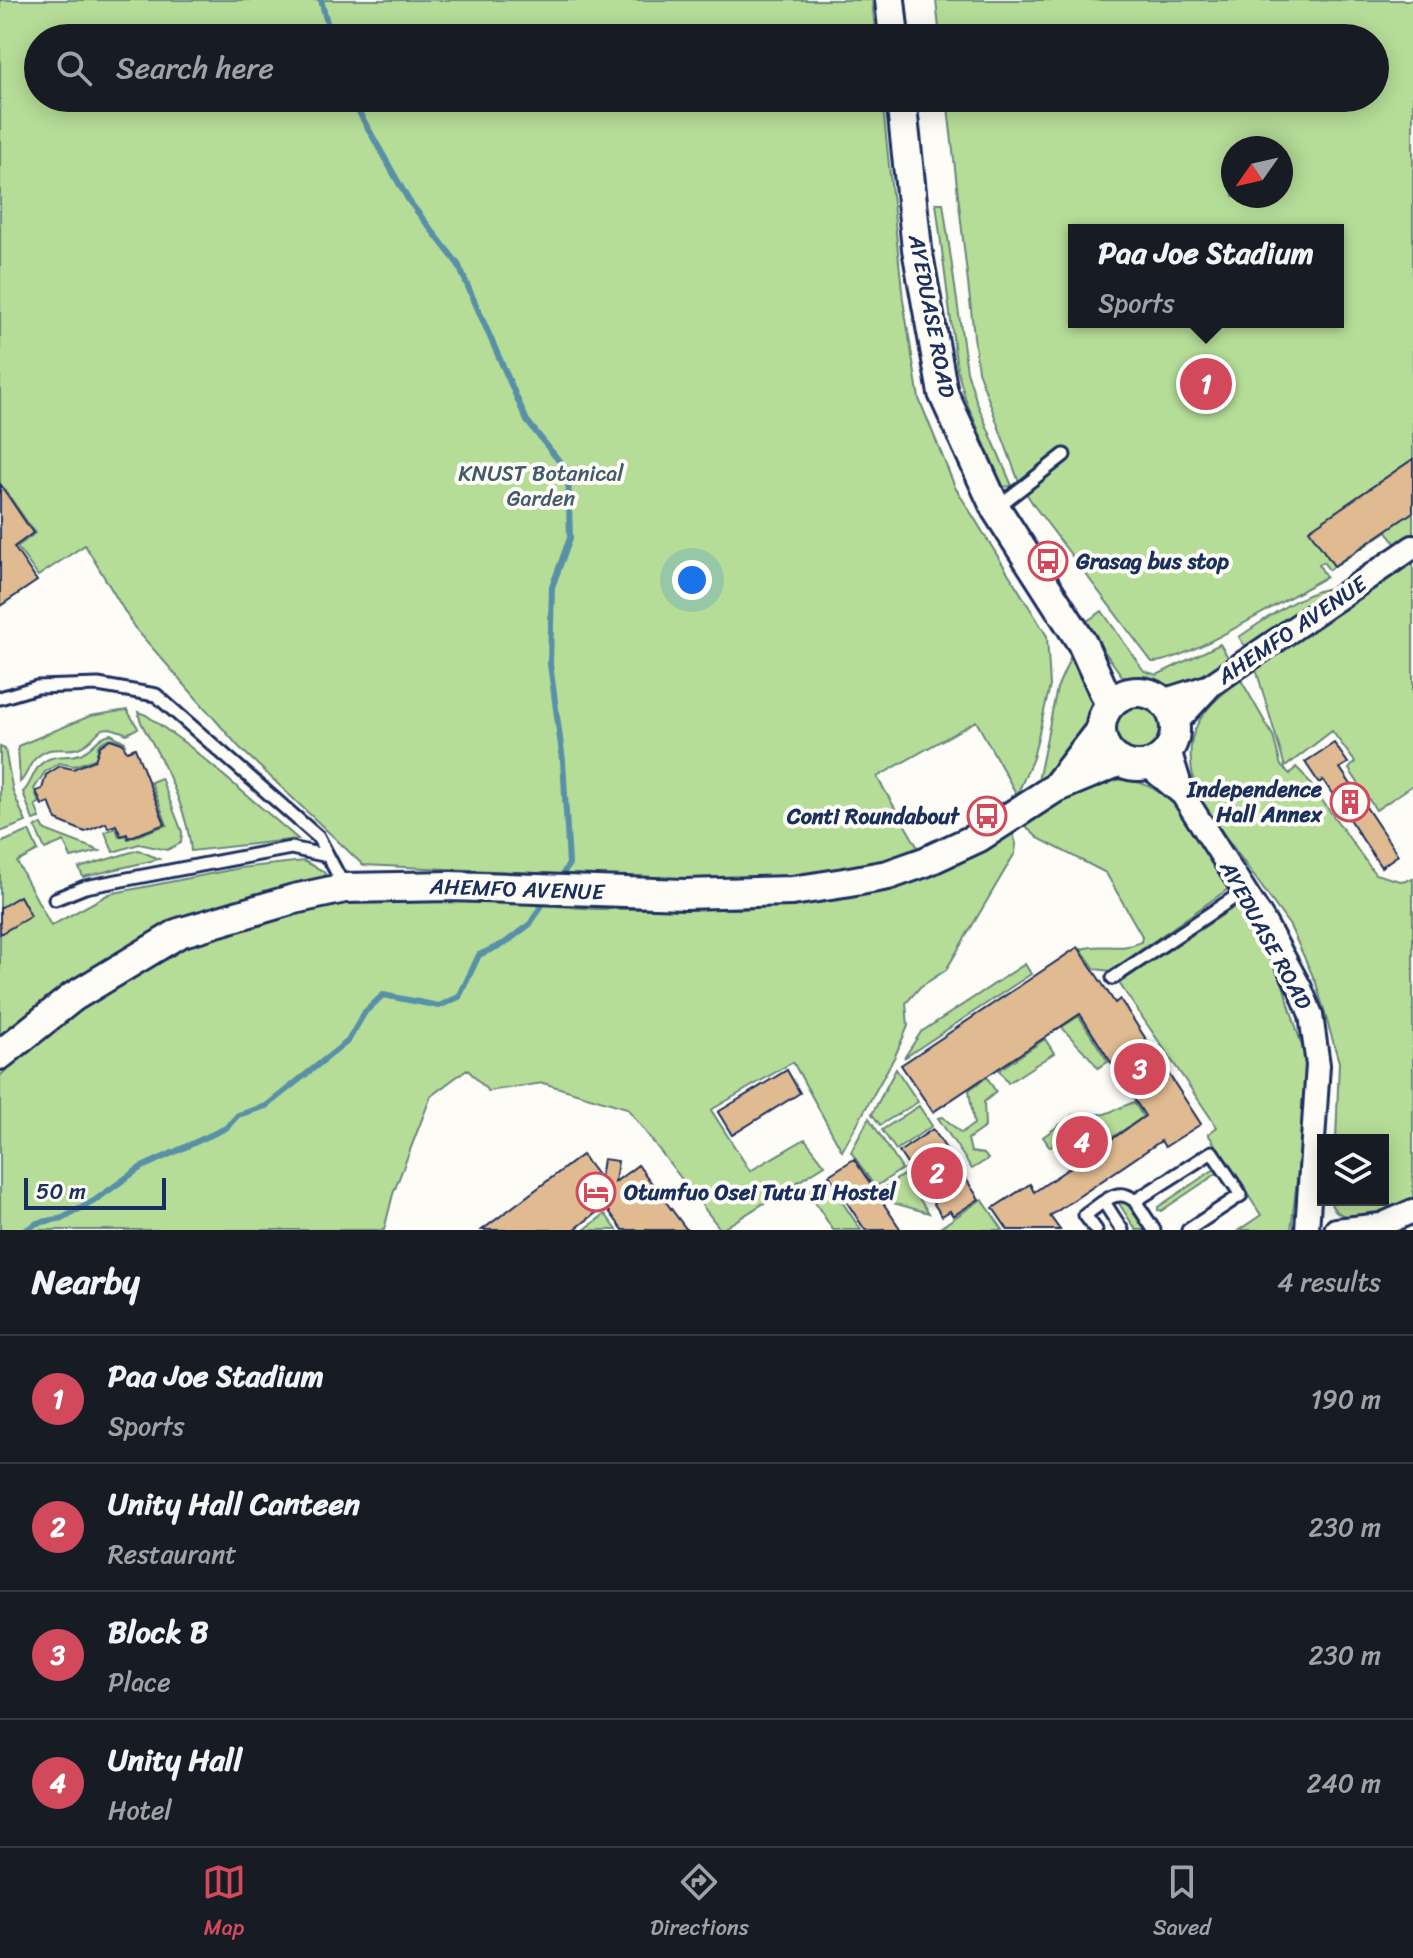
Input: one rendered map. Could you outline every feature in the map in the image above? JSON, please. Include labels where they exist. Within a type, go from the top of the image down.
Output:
[{"type":"street","points":[[890,0],[893,24]]},
{"type":"street","name":"AYEDUASE ROAD","points":[[902,112],[917,249],[943,393],[996,509],[1082,643],[1115,709]]},
{"type":"street","name":"AHEMFO AVENUE","points":[[0,1055],[73,997],[179,933],[294,899],[345,888],[450,886],[685,894],[792,891],[888,875],[925,862],[979,837],[1055,788],[1155,740],[1211,685],[1413,547]]},
{"type":"street","points":[[1149,694],[1155,740],[1110,753],[1103,741],[1115,709],[1149,694]]},
{"type":"street","name":"AHEMFO AVENUE","points":[[1055,788],[1115,709]]},
{"type":"street","name":"AYEDUASE ROAD","points":[[1155,740],[1183,795],[1300,988],[1311,1015],[1318,1078],[1307,1230]]},
{"type":"street","points":[[1336,1230],[1381,1225],[1413,1211]]},
{"type":"lane","points":[[996,509],[1064,455]]},
{"type":"lane","points":[[0,698],[37,687],[98,685],[156,695],[318,837],[345,888]]},
{"type":"lane","points":[[55,899],[85,887],[291,848],[328,856]]},
{"type":"lane","points":[[1113,978],[1244,891]]},
{"type":"lane","points":[[1135,1201],[1212,1152],[1241,1195],[1188,1230]]},
{"type":"lane","points":[[1096,1230],[1085,1215],[1116,1193],[1128,1194],[1154,1230]]},
{"type":"lane","points":[[1104,1202],[1122,1230]]},
{"type":"green space","name":"KNUST Botanical Garden","points":[[0,0],[872,0],[875,24],[24,24],[24,112],[883,112],[903,300],[919,399],[955,487],[1047,636],[1050,686],[1033,758],[1017,795],[976,721],[877,777],[921,853],[808,882],[684,880],[363,865],[239,747],[134,627],[85,545],[38,576],[17,547],[35,533],[0,483]]},
{"type":"green space","points":[[936,0],[1413,0],[1413,533],[1396,545],[1387,531],[1329,570],[1323,562],[1319,565],[1326,577],[1212,640],[1167,660],[1152,662],[1035,507],[1024,490],[1026,478],[1019,482],[978,371],[949,112],[1389,112],[1389,24],[939,24]]},
{"type":"green space","points":[[936,203],[943,203],[967,371],[1012,486],[1003,487],[966,401],[957,369]]},
{"type":"green space","points":[[1413,563],[1413,785],[1376,810],[1349,769],[1355,762],[1332,731],[1285,767],[1256,669]]},
{"type":"green space","points":[[1340,586],[1246,648],[1239,637],[1299,599]]},
{"type":"green space","points":[[1102,611],[1144,671],[1157,675],[1220,644],[1229,659],[1193,682],[1161,687],[1140,684],[1122,676],[1084,623]]},
{"type":"green space","points":[[1070,658],[1093,692],[1090,732],[1036,791],[1057,688]]},
{"type":"green space","points":[[1241,680],[1273,736],[1281,766],[1290,774],[1296,767],[1303,774],[1375,874],[1400,881],[1413,879],[1413,1206],[1377,1216],[1352,1217],[1342,1215],[1333,1206],[1389,1206],[1389,1134],[1336,1134],[1339,1062],[1316,983],[1290,926],[1200,801],[1191,762],[1194,732],[1211,705]]},
{"type":"green space","points":[[1139,701],[1159,710],[1168,730],[1159,750],[1139,759],[1119,750],[1110,730],[1119,710]]},
{"type":"green space","points":[[127,710],[138,728],[127,734],[102,729],[78,748],[53,749],[43,753],[34,760],[20,782],[18,746],[90,716]]},
{"type":"green space","points":[[138,712],[189,746],[298,839],[191,851],[178,797]]},
{"type":"green space","points":[[111,734],[125,744],[108,739],[98,746],[97,758],[74,766],[59,763],[45,772],[34,789],[40,818],[33,820],[23,792],[39,766],[54,757],[80,754]]},
{"type":"green space","points":[[0,747],[5,749],[13,792],[26,822],[0,832]]},
{"type":"green space","points":[[161,778],[182,832],[181,843],[167,850],[139,844],[113,852],[105,832],[116,828],[119,837],[126,835],[128,839],[167,825],[151,782]]},
{"type":"green space","points":[[1108,779],[1134,781],[1166,797],[1202,839],[1231,887],[1111,971],[1095,969],[1081,949],[1134,945],[1141,942],[1142,936],[1106,873],[1038,838],[1025,826],[1076,790]]},
{"type":"green space","points":[[42,824],[45,830],[100,851],[71,858],[64,841],[45,849],[35,827]]},
{"type":"green space","points":[[29,831],[38,851],[17,862],[51,926],[109,894],[240,868],[304,861],[323,871],[328,878],[223,905],[153,935],[73,981],[0,1038],[0,843]]},
{"type":"green space","points":[[1013,833],[1015,853],[946,970],[920,987],[906,1003],[908,1026],[895,1056],[842,1151],[793,1062],[711,1110],[750,1171],[805,1139],[825,1165],[721,1230],[627,1108],[543,1083],[488,1091],[467,1069],[431,1096],[393,1194],[384,1230],[0,1230],[0,1076],[23,1053],[86,1003],[182,945],[295,910],[351,900],[519,903],[595,909],[744,909],[792,905],[889,887],[964,858]]},
{"type":"green space","points":[[138,850],[159,859],[83,877],[79,868]]},
{"type":"green space","points":[[1241,903],[1282,982],[1305,1056],[1308,1086],[1291,1230],[1239,1230],[1261,1215],[1208,1134],[1217,1127],[1119,983]]},
{"type":"green space","points":[[1025,964],[1031,974],[904,1058],[921,1032]]},
{"type":"green space","points":[[1079,1016],[1108,1062],[1098,1068],[1062,1027]]},
{"type":"green space","points":[[1045,1039],[1054,1053],[1008,1083],[999,1070]]},
{"type":"green space","points":[[896,1069],[918,1102],[880,1125],[872,1114]]},
{"type":"green space","points":[[987,1077],[996,1092],[984,1102],[985,1127],[968,1139],[971,1152],[984,1154],[988,1159],[972,1169],[938,1118],[943,1117],[961,1133],[974,1124],[969,1090]]},
{"type":"green space","points":[[1134,1102],[1143,1117],[1113,1137],[1108,1132],[1085,1147],[1075,1136],[1065,1137],[1050,1147],[1043,1137],[1073,1115],[1105,1114]]},
{"type":"green space","points":[[919,1106],[932,1126],[896,1150],[882,1130]]},
{"type":"green space","points":[[869,1118],[902,1169],[875,1187],[851,1152]]},
{"type":"green space","points":[[1219,1166],[1222,1170],[1161,1211],[1158,1210],[1158,1207]]},
{"type":"green space","points":[[903,1175],[929,1213],[886,1201],[879,1191]]},
{"type":"green space","points":[[826,1178],[861,1230],[833,1230],[807,1190]]},
{"type":"green space","points":[[982,1199],[1003,1230],[937,1230]]},
{"type":"green space","points":[[1124,1199],[1145,1230],[1136,1230],[1118,1202]]},
{"type":"green space","points":[[605,1214],[617,1230],[584,1230]]},
{"type":"building","points":[[1413,459],[1413,512],[1334,566],[1309,530]]},
{"type":"building","points":[[0,484],[33,533],[14,547],[37,581],[0,606]]},
{"type":"building","points":[[110,739],[122,743],[127,751],[135,748],[165,824],[128,838],[127,834],[121,836],[116,825],[108,828],[106,823],[85,832],[56,820],[49,802],[42,805],[36,791],[42,789],[46,775],[60,766],[73,769],[95,760],[100,746]]},
{"type":"building","name":"Independence Hall Annex","points":[[1334,743],[1348,763],[1340,768],[1398,855],[1381,867],[1323,780],[1319,783],[1305,762]]},
{"type":"building","points":[[20,896],[31,916],[0,934],[0,908]]},
{"type":"building","points":[[1078,947],[1115,1003],[1120,999],[1201,1124],[1165,1147],[1161,1141],[1050,1216],[1060,1230],[1008,1230],[993,1208],[1030,1184],[1034,1192],[1081,1160],[1077,1154],[1109,1133],[1112,1139],[1145,1116],[1080,1014],[933,1112],[901,1065]]},
{"type":"building","points":[[787,1070],[800,1093],[732,1135],[718,1112]]},
{"type":"building","points":[[933,1129],[979,1199],[953,1216],[950,1211],[942,1216],[899,1152]]},
{"type":"building","name":"Otumfuo Osei Tutu II Hostel","points":[[582,1155],[600,1179],[603,1159],[618,1161],[615,1182],[638,1165],[687,1230],[623,1230],[605,1206],[574,1230],[482,1230]]},
{"type":"building","points":[[854,1159],[901,1230],[865,1230],[829,1175]]},
{"type":"waterway","points":[[321,0],[327,24]]},
{"type":"waterway","points":[[359,112],[409,201],[458,264],[527,421],[568,472],[570,538],[552,587],[550,664],[563,761],[569,864],[559,880]]},
{"type":"waterway","points":[[26,1230],[37,1223],[63,1218],[94,1201],[140,1168],[226,1128],[238,1115],[266,1106],[348,1041],[365,1012],[383,995],[439,1006],[459,997],[479,955],[505,943],[530,924],[546,899]]},
{"type":"place","name":"Paa Joe Stadium","points":[[1206,384]]},
{"type":"place","name":"Grasag bus stop","points":[[1048,561]]},
{"type":"place","name":"Independence Hall Annex","points":[[1350,802]]},
{"type":"place","name":"Conti Roundabout","points":[[987,816]]},
{"type":"place","name":"Block B","points":[[1140,1069]]},
{"type":"place","name":"Unity Hall","points":[[1082,1142]]},
{"type":"place","name":"Unity Hall Canteen","points":[[937,1173]]},
{"type":"place","name":"Otumfuo Osei Tutu II Hostel","points":[[596,1192]]}]
